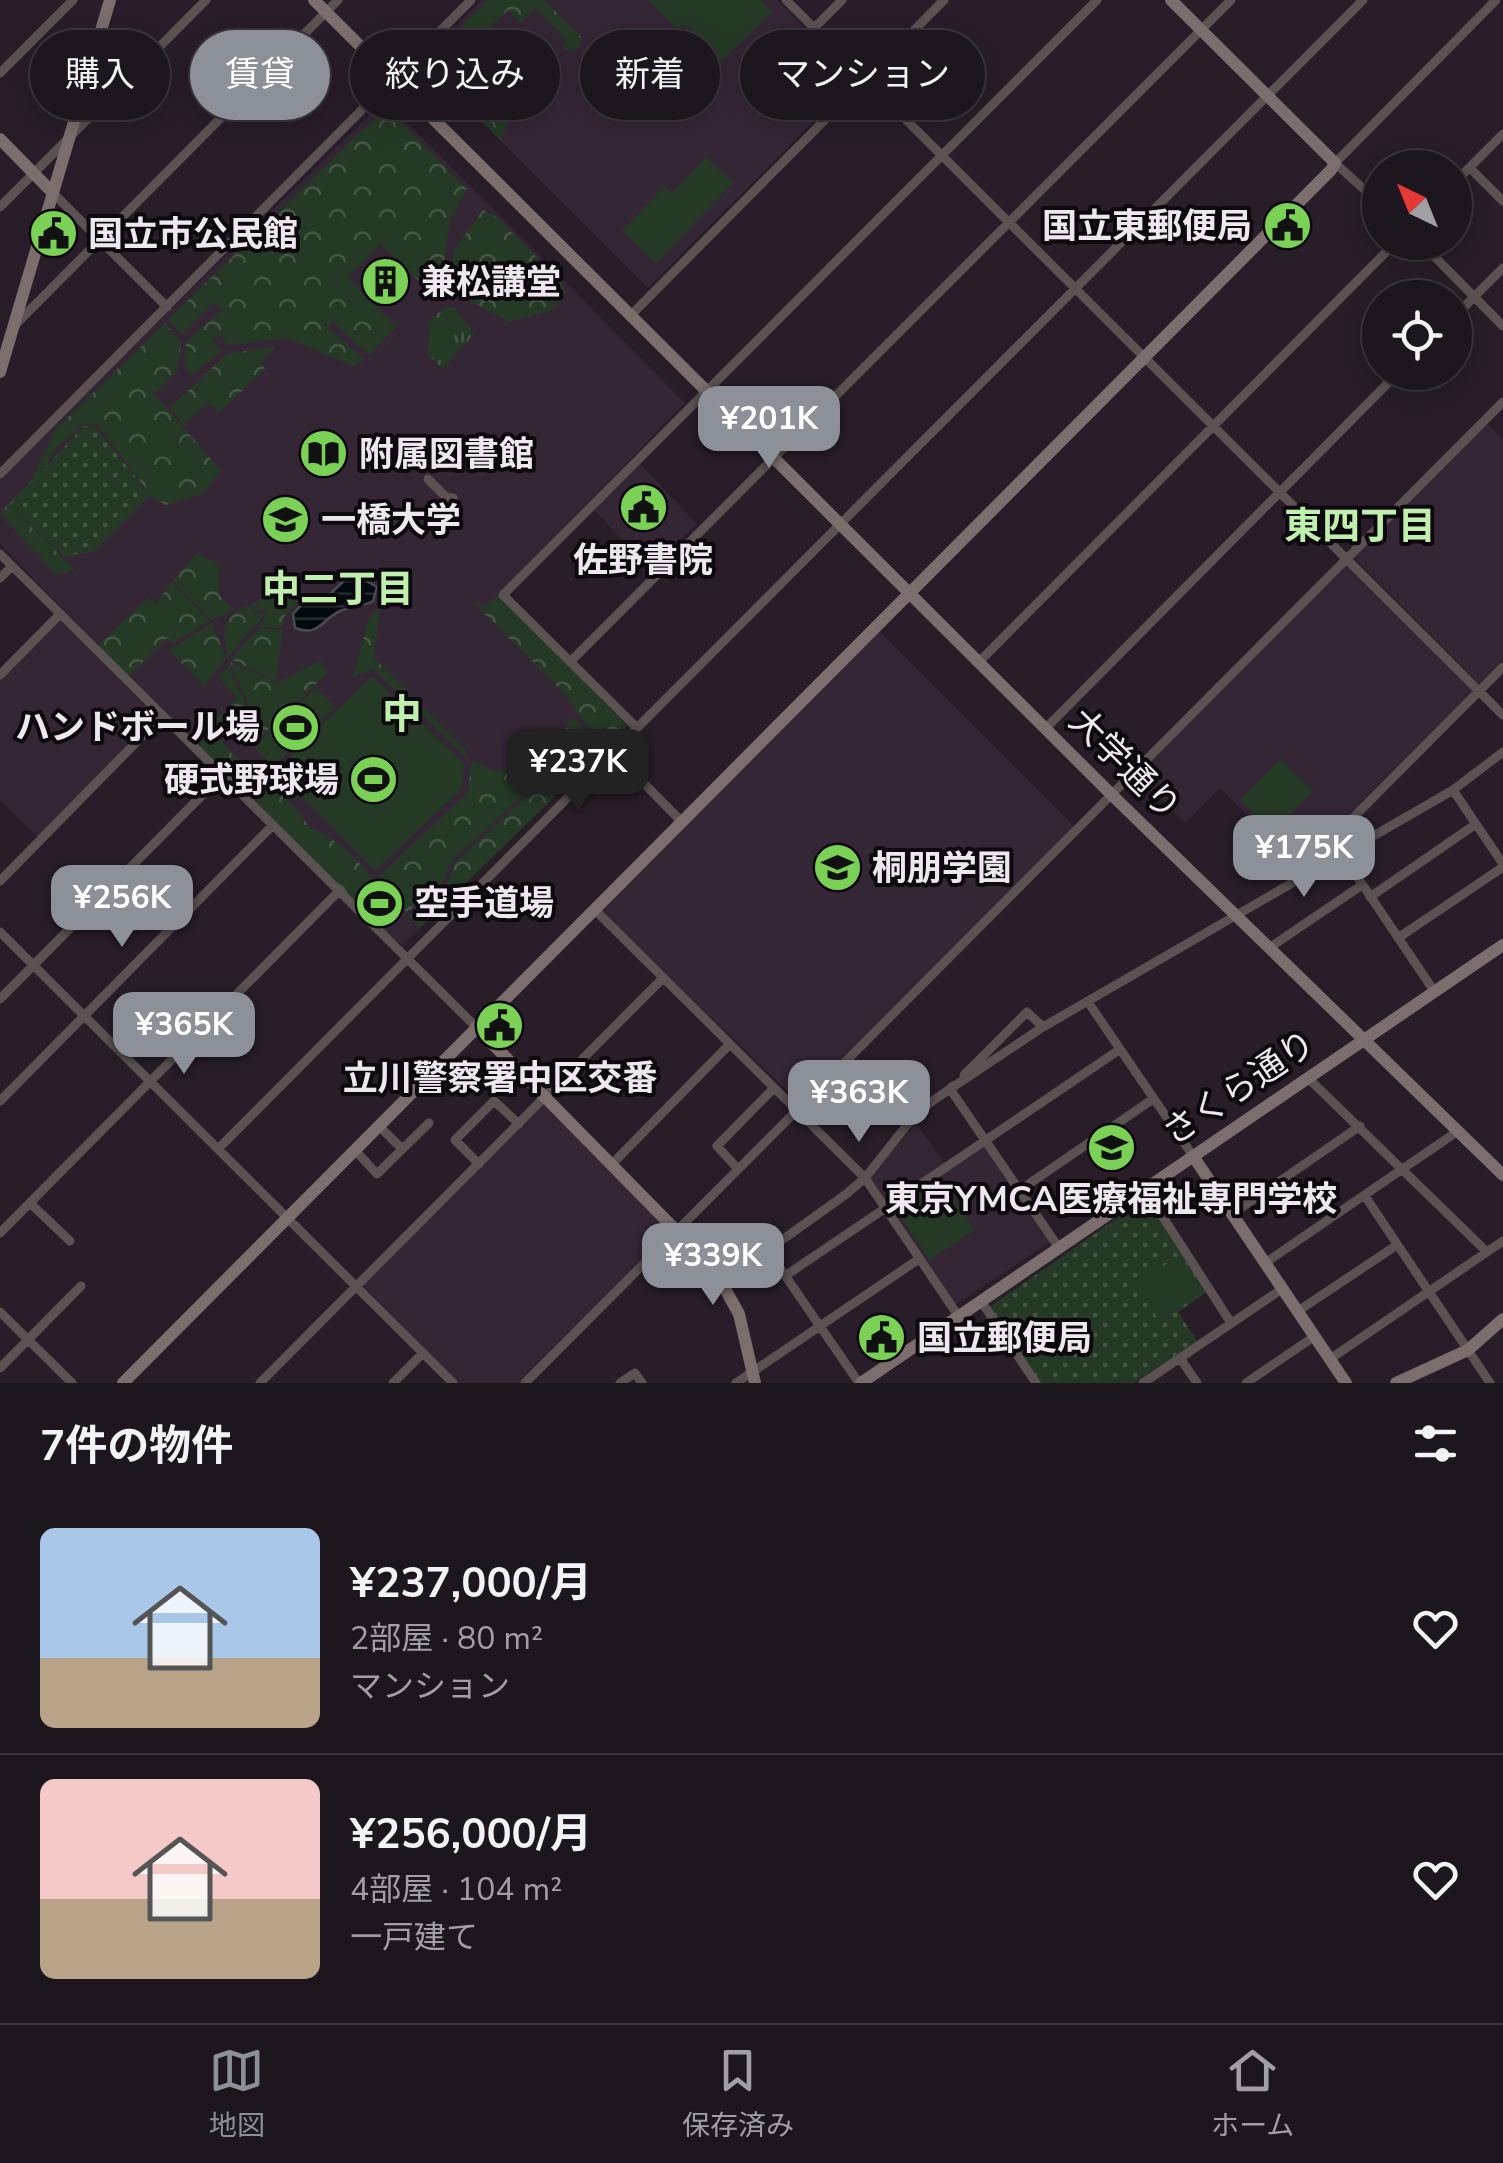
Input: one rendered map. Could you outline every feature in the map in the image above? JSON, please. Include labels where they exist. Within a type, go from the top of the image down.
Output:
[{"type":"street","points":[[0,73],[73,0]]},
{"type":"street","points":[[0,372],[110,0]]},
{"type":"street","points":[[0,207],[206,0]]},
{"type":"street","name":"大学通り","points":[[314,0],[331,5],[355,30]]},
{"type":"street","points":[[442,30],[472,0]]},
{"type":"street","points":[[786,0],[814,28],[842,0]]},
{"type":"street","points":[[914,30],[944,0]]},
{"type":"street","points":[[637,728],[503,596],[1097,0]]},
{"type":"street","points":[[1171,0],[1362,188]]},
{"type":"street","points":[[570,662],[1230,0]]},
{"type":"street","points":[[218,1148],[1363,0]]},
{"type":"street","points":[[122,1383],[1496,0]]},
{"type":"street","points":[[0,340],[331,5]]},
{"type":"street","points":[[0,474],[352,120]]},
{"type":"street","name":"大学通り","points":[[442,120],[1503,1176]]},
{"type":"street","points":[[634,312],[824,120]]},
{"type":"street","points":[[906,120],[1503,715]]},
{"type":"street","points":[[1472,166],[1503,134]]},
{"type":"street","points":[[0,139],[167,307]]},
{"type":"street","points":[[1472,170],[1503,201]]},
{"type":"street","points":[[982,659],[1378,260]]},
{"type":"street","points":[[1438,260],[1503,326]]},
{"type":"street","points":[[1474,297],[1503,268]]},
{"type":"street","points":[[1049,725],[1381,390]]},
{"type":"street","points":[[525,1383],[1503,402]]},
{"type":"street","points":[[428,479],[452,499],[461,514]]},
{"type":"street","points":[[437,514],[452,499]]},
{"type":"street","points":[[0,554],[677,1230],[723,1282],[739,1314],[754,1377]]},
{"type":"street","points":[[0,578],[12,566]]},
{"type":"street","points":[[0,675],[60,614]]},
{"type":"street","points":[[1283,888],[1503,667]]},
{"type":"street","points":[[0,881],[162,716]]},
{"type":"street","points":[[613,752],[682,821]]},
{"type":"street","points":[[723,1282],[864,1178],[918,1111],[950,1089],[1043,1027],[1453,790],[1503,752]]},
{"type":"street","points":[[0,999],[222,776]]},
{"type":"street","points":[[1398,938],[1503,866],[1453,790]]},
{"type":"street","points":[[1370,898],[1476,824]]},
{"type":"street","points":[[0,1101],[272,826]]},
{"type":"street","points":[[1342,854],[1434,991]]},
{"type":"street","points":[[1272,946],[1362,885]]},
{"type":"street","points":[[0,1233],[338,892]]},
{"type":"street","points":[[594,909],[864,1178],[958,1316]]},
{"type":"street","points":[[0,932],[453,1383]]},
{"type":"street","name":"さくら通り","points":[[860,1383],[1503,945]]},
{"type":"street","points":[[260,1383],[663,978]]},
{"type":"street","points":[[1088,1002],[1346,1383]]},
{"type":"street","points":[[950,1089],[1028,1012],[1043,1027]]},
{"type":"street","points":[[611,1164],[730,1044]]},
{"type":"street","points":[[785,1276],[1119,1050]]},
{"type":"street","points":[[1308,1078],[1486,1252]]},
{"type":"street","points":[[738,1169],[717,1146],[774,1088]]},
{"type":"street","points":[[950,1089],[1059,1248]]},
{"type":"street","points":[[1020,1190],[1153,1099]]},
{"type":"street","points":[[479,1164],[455,1140],[494,1101],[519,1124]]},
{"type":"street","points":[[354,1149],[377,1174],[429,1123]]},
{"type":"street","points":[[378,1125],[402,1150]]},
{"type":"street","points":[[1232,1214],[1360,1126]]},
{"type":"street","points":[[1265,1263],[1458,1131]]},
{"type":"street","points":[[1145,1189],[1231,1323]]},
{"type":"street","points":[[1365,1196],[1490,1383]]},
{"type":"street","points":[[30,1203],[70,1241]]},
{"type":"street","points":[[1330,1359],[1503,1241]]},
{"type":"street","points":[[1298,1311],[1397,1245]]},
{"type":"street","points":[[768,1252],[860,1383]]},
{"type":"street","points":[[736,1383],[754,1377],[920,1259]]},
{"type":"street","points":[[0,1368],[81,1286]]},
{"type":"street","points":[[1143,1383],[1282,1289]]},
{"type":"street","points":[[981,1301],[1036,1383]]},
{"type":"street","points":[[0,1312],[72,1383]]},
{"type":"street","points":[[1396,1383],[1468,1350],[1503,1319]]},
{"type":"street","points":[[1246,1383],[1315,1336]]},
{"type":"street","points":[[393,1383],[423,1353]]},
{"type":"street","points":[[1180,1358],[1197,1383]]},
{"type":"street","points":[[620,1383],[635,1372],[642,1383]]},
{"type":"shaded area","points":[[482,0],[777,0],[807,30],[740,30],[740,120],[814,120],[648,288],[479,120],[560,120],[560,30],[452,30]]},
{"type":"shaded area","name":"一橋大学","points":[[365,120],[405,120],[685,403],[498,594],[627,726],[402,945],[356,910],[0,544],[0,476]]},
{"type":"shaded area","points":[[1487,424],[1503,439],[1503,660],[1479,684],[1353,557]]},
{"type":"shaded area","points":[[639,463],[697,524],[650,570],[592,508]]},
{"type":"shaded area","points":[[1346,564],[1473,691],[1297,865],[1220,788],[1185,823],[1138,774]]},
{"type":"shaded area","points":[[352,573],[377,587],[373,601],[340,611],[315,629],[295,628],[293,614],[304,602],[328,596]]},
{"type":"shaded area","points":[[58,619],[158,718],[39,838],[0,800],[0,678]]},
{"type":"shaded area","name":"桐朋学園","points":[[877,629],[1075,827],[798,1101],[599,910]]},
{"type":"shaded area","points":[[543,1104],[670,1232],[520,1383],[458,1383],[363,1285]]},
{"type":"shaded area","points":[[916,1123],[947,1167],[984,1143],[1050,1242],[954,1306],[869,1178]]},
{"type":"green space","points":[[488,0],[544,0],[580,36],[580,43],[577,50],[567,51],[563,47],[568,42],[560,30],[535,8],[520,22],[508,10],[491,26],[494,30],[458,30]]},
{"type":"green space","points":[[649,0],[761,0],[772,12],[753,30],[740,30],[740,43],[721,61],[720,30],[692,30],[687,25],[676,28]]},
{"type":"green space","points":[[373,120],[399,120],[467,189],[449,222],[442,281],[430,292],[381,244],[348,278],[396,327],[369,355],[332,321],[328,327],[363,359],[356,367],[287,338],[228,345],[219,334],[212,341],[221,351],[192,375],[184,364],[186,343],[222,310],[214,302],[182,334],[168,320]]},
{"type":"green space","points":[[481,120],[509,120],[501,141]]},
{"type":"green space","points":[[706,157],[733,183],[656,263],[622,231],[664,187],[672,193]]},
{"type":"green space","points":[[483,210],[495,216],[560,280],[566,292],[552,310],[509,322],[468,300],[451,282],[454,250]]},
{"type":"green space","points":[[454,307],[474,334],[443,369],[428,355],[429,320],[445,308]]},
{"type":"green space","points":[[165,323],[181,343],[177,371],[155,393],[141,379],[221,471],[202,494],[166,505],[153,498],[97,424],[83,424],[52,453],[47,466],[50,473],[17,512],[75,570],[57,575],[0,514],[32,479],[55,430]]},
{"type":"green space","points":[[275,347],[260,362],[265,369],[219,412],[208,403],[184,425],[170,408],[228,353]]},
{"type":"green space","points":[[84,426],[95,427],[150,495],[93,552],[64,556],[10,505]]},
{"type":"green space","points":[[196,554],[219,564],[219,595],[234,610],[212,620],[173,581]]},
{"type":"green space","points":[[280,573],[302,597],[284,617],[282,628],[259,627],[267,613],[261,609],[254,611],[250,604],[259,602]]},
{"type":"green space","points":[[172,582],[210,621],[172,643],[167,638],[129,676],[98,646],[148,598],[155,604]]},
{"type":"green space","points":[[499,595],[627,726],[420,928],[408,916],[446,885],[456,862],[539,784],[545,770],[578,751],[589,729],[567,697],[473,602],[484,607]]},
{"type":"green space","points":[[248,605],[253,612],[265,614],[228,657],[228,620]]},
{"type":"green space","points":[[380,607],[374,658],[466,750],[467,758],[373,669],[353,678],[369,618]]},
{"type":"green space","points":[[212,623],[226,658],[204,686],[169,650]]},
{"type":"green space","points":[[259,629],[282,630],[276,681],[230,659]]},
{"type":"green space","points":[[320,661],[328,673],[252,745],[251,711],[230,662],[277,683]]},
{"type":"green space","points":[[228,664],[247,708],[219,735],[232,753],[268,780],[312,829],[341,846],[367,871],[379,888],[357,910],[195,741],[237,698],[219,678]]},
{"type":"green space","name":"硬式野球場","points":[[372,676],[464,764],[462,789],[375,870],[276,770]]},
{"type":"green space","name":"ハンドボール場","points":[[316,688],[336,707],[273,767],[254,747]]},
{"type":"green space","points":[[571,717],[584,729],[575,749],[542,768],[537,782],[453,860],[443,882],[407,912],[378,877],[468,793],[471,764],[474,761],[495,771],[541,765],[560,744]]},
{"type":"green space","points":[[1280,759],[1313,791],[1273,832],[1240,800]]},
{"type":"green space","points":[[940,1178],[975,1230],[930,1260],[895,1208]]},
{"type":"green space","points":[[1146,1198],[1207,1292],[1178,1312],[1197,1341],[1134,1383],[1040,1383],[988,1308]]},
{"type":"green space","points":[[1179,1255],[1204,1291],[1160,1321],[1136,1286]]},
{"type":"place","name":"国立東郵便局","points":[[1287,226]]},
{"type":"place","name":"国立市公民館","points":[[53,234]]},
{"type":"place","name":"兼松講堂","points":[[386,282]]},
{"type":"place","name":"附属図書館","points":[[324,454]]},
{"type":"place","name":"佐野書院","points":[[643,508]]},
{"type":"place","name":"一橋大学","points":[[286,520]]},
{"type":"place","name":"ハンドボール場","points":[[295,727]]},
{"type":"place","name":"硬式野球場","points":[[374,780]]},
{"type":"place","name":"桐朋学園","points":[[837,868]]},
{"type":"place","name":"空手道場","points":[[379,903]]},
{"type":"place","name":"立川警察署中区交番","points":[[500,1026]]},
{"type":"place","name":"東京YMCA医療福祉専門学校","points":[[1111,1147]]},
{"type":"place","name":"国立郵便局","points":[[882,1338]]},
{"type":"district","name":"東四丁目","points":[[1360,526]]},
{"type":"district","name":"中二丁目","points":[[338,589]]},
{"type":"district","name":"中","points":[[402,715]]}]
